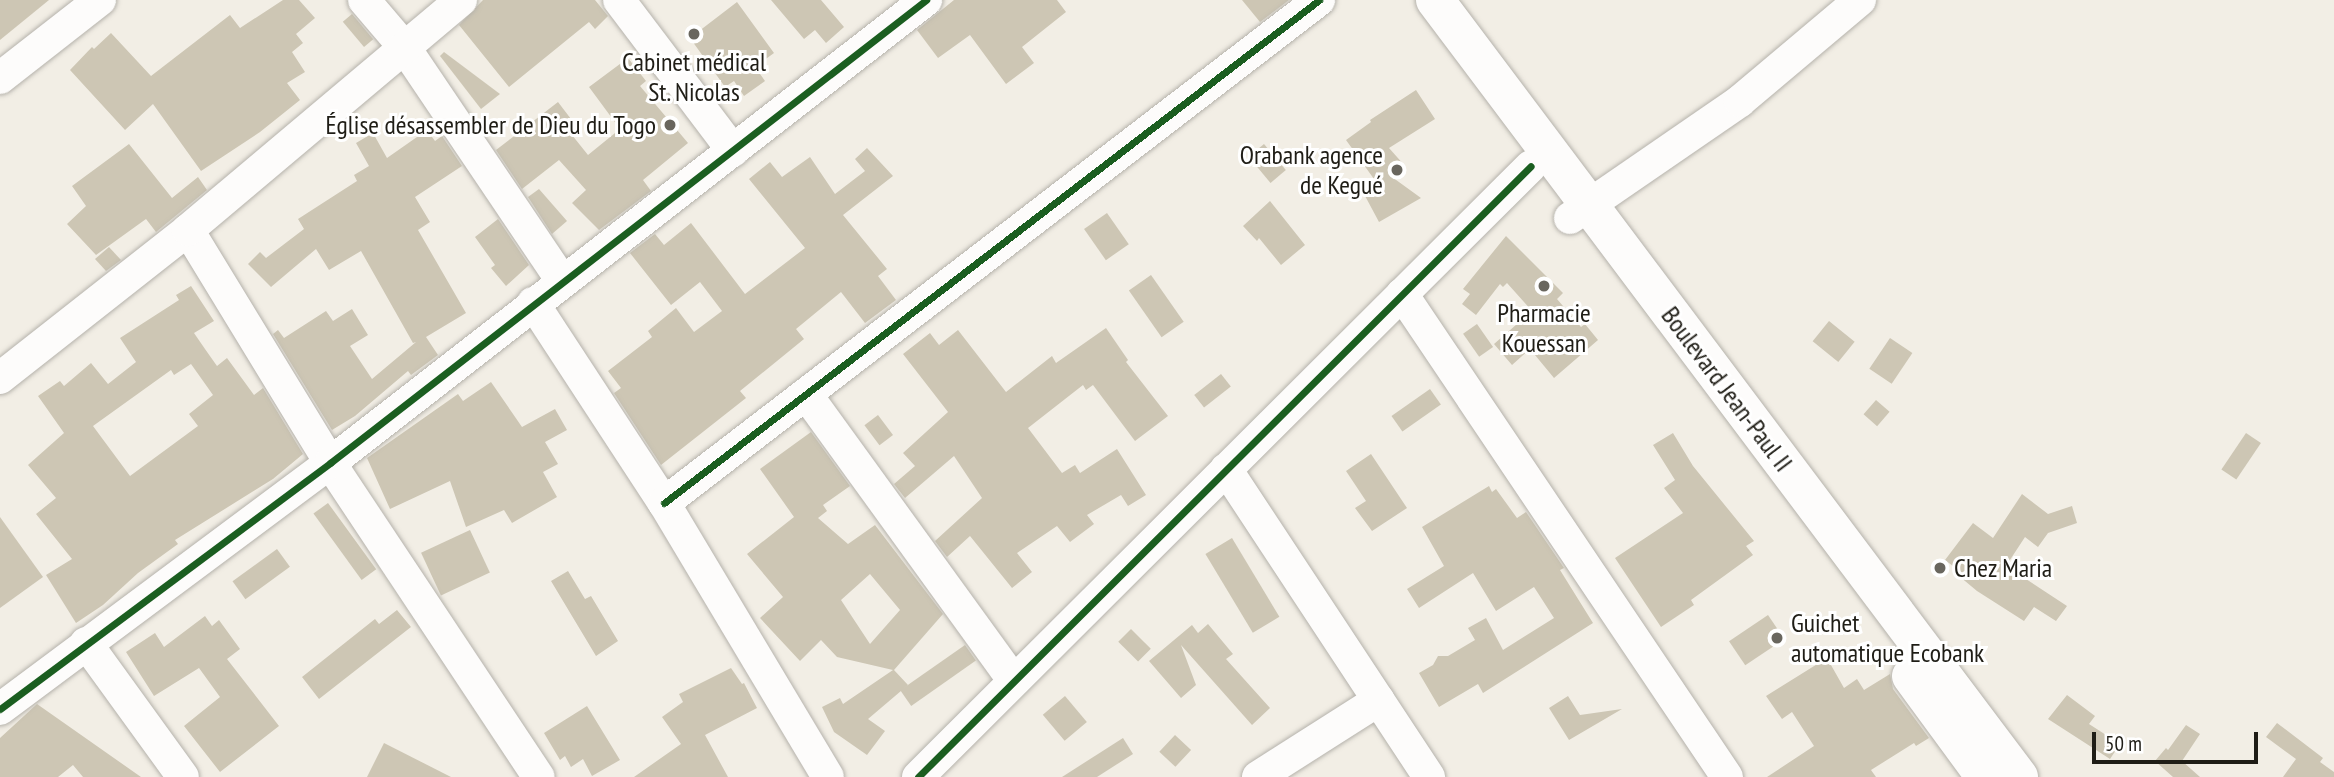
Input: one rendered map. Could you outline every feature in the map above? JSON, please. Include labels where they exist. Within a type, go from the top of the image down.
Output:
[{"type":"main road","name":"Boulevard Jean-Paul II","points":[[1415,0],[1531,166],[1579,211],[2019,777]]},
{"type":"main road","name":"Boulevard Jean-Paul II","points":[[1434,0],[1579,211],[1986,777]]},
{"type":"street","points":[[0,78],[100,0]]},
{"type":"street","points":[[364,0],[405,48],[562,281]]},
{"type":"street","points":[[0,378],[188,230],[461,0]]},
{"type":"street","points":[[619,0],[733,151]]},
{"type":"street","points":[[664,503],[1319,0]]},
{"type":"street","points":[[1579,211],[1740,101],[1860,0]]},
{"type":"street","points":[[0,709],[330,463],[533,303],[733,151],[915,3]]},
{"type":"street","points":[[918,777],[1531,166]]},
{"type":"street","points":[[188,230],[330,463],[539,777]]},
{"type":"street","points":[[1402,294],[1727,777]]},
{"type":"street","points":[[533,303],[664,503],[828,777]]},
{"type":"street","points":[[806,394],[1014,681]]},
{"type":"street","points":[[1226,469],[1429,777]]},
{"type":"street","points":[[86,643],[183,777]]},
{"type":"street","points":[[1258,777],[1379,700]]},
{"type":"building","points":[[0,0],[49,0],[0,40]]},
{"type":"building","points":[[283,0],[299,0],[315,18],[296,34],[303,43],[292,52],[305,72],[287,83],[300,100],[260,132],[201,171],[153,104],[125,130],[70,70],[92,47],[94,49],[111,33],[151,76],[230,15],[240,28]]},
{"type":"building","points":[[483,0],[595,0],[608,16],[595,29],[589,22],[509,87],[459,25]]},
{"type":"building","points":[[771,0],[821,0],[844,27],[826,43],[815,30],[804,39]]},
{"type":"building","points":[[954,0],[1057,0],[1066,12],[1022,47],[1034,63],[1006,84],[970,35],[938,58],[917,30]]},
{"type":"building","points":[[1242,0],[1289,0],[1260,22]]},
{"type":"building","points":[[737,2],[774,53],[755,67],[765,81],[744,96],[734,81],[725,87],[690,38]]},
{"type":"building","points":[[352,14],[373,39],[364,47],[343,22]]},
{"type":"building","points":[[444,52],[500,94],[481,109],[440,56]]},
{"type":"building","points":[[628,58],[646,81],[640,86],[688,143],[643,180],[651,191],[599,230],[572,203],[586,190],[559,160],[522,189],[496,150],[558,102],[571,119],[564,125],[588,155],[620,129],[589,87]]},
{"type":"building","points":[[1416,90],[1435,119],[1389,148],[1405,166],[1392,177],[1421,198],[1379,222],[1364,194],[1379,186],[1346,140],[1371,122],[1370,120]]},
{"type":"building","points":[[427,130],[435,141],[442,136],[462,166],[415,197],[430,222],[418,230],[466,313],[426,337],[438,355],[411,375],[408,371],[355,416],[332,430],[273,334],[278,330],[284,338],[326,311],[333,321],[352,309],[368,335],[350,346],[372,379],[416,342],[413,343],[361,251],[329,270],[316,249],[271,287],[248,264],[260,252],[266,258],[304,229],[298,219],[357,181],[354,175],[369,166],[356,143],[373,133],[387,158]]},
{"type":"building","points":[[129,144],[172,198],[198,177],[207,190],[156,232],[146,219],[96,255],[67,224],[86,206],[72,186]]},
{"type":"building","points":[[1264,144],[1286,170],[1271,183],[1249,157]]},
{"type":"building","points":[[867,148],[893,176],[843,215],[887,269],[878,276],[896,300],[865,323],[841,292],[796,329],[804,339],[740,391],[746,398],[661,465],[614,393],[621,388],[608,371],[652,337],[648,331],[676,308],[694,332],[722,311],[700,282],[671,305],[630,253],[655,234],[664,245],[691,223],[745,294],[805,248],[749,179],[770,162],[782,177],[810,157],[835,194],[865,171],[855,159]]},
{"type":"building","points":[[539,189],[567,221],[552,234],[528,197]]},
{"type":"building","points":[[1270,201],[1305,245],[1281,265],[1259,238],[1257,241],[1243,226]]},
{"type":"building","points":[[1107,213],[1129,244],[1106,260],[1084,229]]},
{"type":"building","points":[[498,219],[529,265],[506,286],[491,268],[495,265],[475,237]]},
{"type":"building","points":[[1506,236],[1563,293],[1557,299],[1581,327],[1585,324],[1598,340],[1554,378],[1530,349],[1512,365],[1494,344],[1532,311],[1507,283],[1503,287],[1500,284],[1476,315],[1462,304],[1470,294],[1463,289]]},
{"type":"building","points":[[109,247],[121,260],[106,271],[95,259]]},
{"type":"building","points":[[1151,275],[1184,322],[1162,337],[1129,290]]},
{"type":"building","points":[[191,286],[214,321],[194,333],[217,366],[227,358],[254,395],[263,388],[303,454],[273,479],[175,540],[178,544],[138,573],[103,605],[76,623],[46,575],[72,559],[36,514],[56,498],[28,465],[64,433],[38,396],[60,381],[64,386],[91,363],[108,384],[136,362],[120,338],[179,300],[176,295]],"holes":[[[191,364],[213,395],[189,414],[198,426],[130,476],[93,426],[171,370],[174,375]]]},
{"type":"building","points":[[1829,321],[1855,342],[1838,362],[1813,341]]},
{"type":"building","points":[[1477,324],[1493,347],[1479,357],[1463,334]]},
{"type":"building","points":[[1106,328],[1128,360],[1126,362],[1168,416],[1135,441],[1093,385],[1086,390],[1083,385],[1028,428],[1062,473],[1075,465],[1080,473],[1117,449],[1146,495],[1128,506],[1121,495],[1087,515],[1094,524],[1070,542],[1057,526],[1017,553],[1032,572],[1012,588],[970,536],[947,557],[935,541],[982,498],[954,456],[905,498],[894,484],[915,466],[903,453],[948,412],[903,354],[930,333],[939,345],[958,330],[1006,392],[1052,356],[1056,363]]},
{"type":"building","points":[[1890,338],[1912,353],[1892,384],[1869,369]]},
{"type":"building","points":[[1221,374],[1231,387],[1204,408],[1194,395]]},
{"type":"building","points":[[491,382],[522,427],[555,409],[567,430],[545,442],[558,464],[543,472],[557,497],[512,523],[504,510],[466,527],[450,481],[390,509],[367,458],[458,394],[463,401]]},
{"type":"building","points":[[1430,389],[1441,405],[1402,432],[1391,416]]},
{"type":"building","points":[[1876,400],[1890,412],[1877,426],[1864,414]]},
{"type":"building","points":[[878,415],[893,435],[879,445],[864,425]]},
{"type":"building","points":[[811,432],[850,486],[823,505],[827,511],[818,518],[848,544],[875,525],[943,614],[894,670],[908,685],[868,719],[885,731],[867,755],[834,732],[822,707],[840,698],[843,704],[893,670],[837,657],[821,640],[800,661],[760,618],[783,597],[747,554],[794,517],[760,469]],"holes":[[[870,574],[900,610],[870,644],[841,600]]]},
{"type":"building","points":[[1673,433],[1693,466],[1754,541],[1746,546],[1753,555],[1691,600],[1694,605],[1661,627],[1615,558],[1683,513],[1664,488],[1675,480],[1653,445]]},
{"type":"building","points":[[2246,433],[2261,443],[2236,480],[2221,469]]},
{"type":"building","points":[[1371,454],[1407,508],[1372,531],[1355,508],[1366,501],[1346,471]]},
{"type":"building","points":[[1489,486],[1492,492],[1496,489],[1517,518],[1526,512],[1564,568],[1560,570],[1593,623],[1483,693],[1478,684],[1439,707],[1419,673],[1433,665],[1438,656],[1448,656],[1475,640],[1468,628],[1486,618],[1503,650],[1554,618],[1534,587],[1496,611],[1473,573],[1419,608],[1407,589],[1444,566],[1422,527]]},
{"type":"building","points":[[2022,494],[2048,514],[2072,506],[2077,523],[2048,533],[2038,547],[2025,537],[2006,566],[2067,606],[2056,621],[2034,607],[2024,621],[1977,591],[1959,576],[1962,573],[1945,560],[1973,523],[1993,538]]},
{"type":"building","points":[[328,503],[376,569],[362,580],[313,514]]},
{"type":"building","points":[[0,517],[43,577],[0,608]]},
{"type":"building","points":[[470,530],[490,573],[441,595],[421,553]]},
{"type":"building","points":[[1232,538],[1279,617],[1253,633],[1205,554]]},
{"type":"building","points":[[277,549],[290,567],[245,599],[233,581]]},
{"type":"building","points":[[568,571],[585,599],[591,596],[618,641],[596,656],[551,581]]},
{"type":"building","points":[[397,610],[411,627],[319,699],[302,677],[375,619],[379,624]]},
{"type":"building","points":[[1768,615],[1784,639],[1745,665],[1729,641]]},
{"type":"building","points":[[205,616],[212,626],[219,620],[240,649],[227,659],[279,726],[220,772],[184,726],[220,697],[199,668],[154,696],[126,652],[155,633],[164,647]]},
{"type":"building","points":[[1208,624],[1233,654],[1226,659],[1270,708],[1252,725],[1181,645],[1196,685],[1181,698],[1149,661],[1192,625],[1198,633]]},
{"type":"building","points":[[1131,629],[1151,649],[1138,662],[1118,642]]},
{"type":"building","points":[[965,645],[976,661],[911,706],[900,690]]},
{"type":"building","points":[[1827,658],[1844,688],[1857,679],[1864,690],[1890,674],[1893,689],[1929,738],[1916,746],[1914,743],[1871,770],[1876,777],[1767,777],[1814,746],[1792,712],[1782,719],[1766,696]]},
{"type":"building","points":[[731,668],[742,684],[744,683],[757,708],[705,735],[728,777],[634,777],[681,744],[662,717],[683,702],[679,694]]},
{"type":"building","points":[[2067,695],[2095,716],[2089,724],[2120,744],[2110,759],[2048,719]]},
{"type":"building","points":[[1065,696],[1087,722],[1065,741],[1043,715]]},
{"type":"building","points":[[1568,696],[1580,715],[1622,709],[1569,740],[1549,708]]},
{"type":"building","points":[[37,704],[141,777],[83,777],[73,765],[58,777],[0,777],[0,738]]},
{"type":"building","points":[[587,706],[620,760],[592,776],[583,759],[571,767],[565,756],[560,760],[544,733]]},
{"type":"building","points":[[2277,723],[2323,758],[2320,762],[2334,772],[2334,777],[2283,777],[2296,759],[2266,737]]},
{"type":"building","points":[[2186,725],[2200,734],[2182,761],[2200,777],[2173,777],[2155,761],[2166,748],[2168,750]]},
{"type":"building","points":[[1175,735],[1191,750],[1175,767],[1159,752]]},
{"type":"building","points":[[1123,738],[1133,754],[1097,777],[1062,777]]},
{"type":"building","points":[[384,743],[451,777],[367,777]]},
{"type":"cycle path","points":[[0,709],[330,463],[926,0]]},
{"type":"cycle path","points":[[664,503],[1319,0]]},
{"type":"cycle path","points":[[918,777],[1531,166]]},
{"type":"place","name":"Cabinet médical St. Nicolas","points":[[694,34]]},
{"type":"place","name":"Église désassembler de Dieu du Togo","points":[[670,125]]},
{"type":"place","name":"Orabank agence de Kegué","points":[[1397,170]]},
{"type":"place","name":"Pharmacie Kouessan","points":[[1544,286]]},
{"type":"place","name":"Chez Maria","points":[[1940,568]]},
{"type":"place","name":"Guichet automatique Ecobank","points":[[1777,638]]}]
